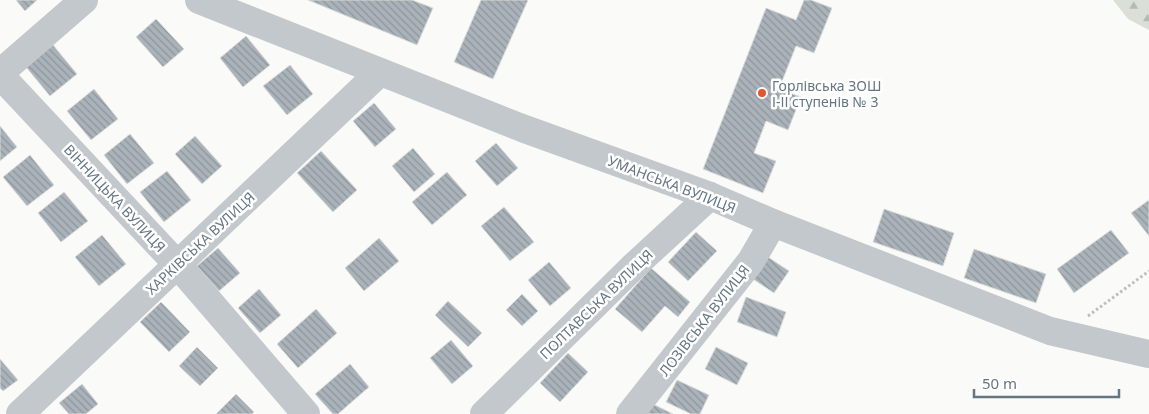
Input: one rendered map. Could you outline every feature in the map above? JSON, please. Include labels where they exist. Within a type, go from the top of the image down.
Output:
[{"type":"street","points":[[0,74],[84,0]]},
{"type":"street","name":"УМАНСЬКА ВУЛИЦЯ","points":[[199,0],[522,128],[710,196],[773,223],[1050,331],[1149,354]]},
{"type":"street","name":"ХАРКІВСЬКА ВУЛИЦЯ","points":[[20,414],[380,72]]},
{"type":"street","name":"ВІННИЦЬКА ВУЛИЦЯ","points":[[0,74],[177,264],[306,414]]},
{"type":"street","name":"ПОЛТАВСЬКА ВУЛИЦЯ","points":[[484,414],[634,266],[710,196]]},
{"type":"street","name":"ЛОЗІВСЬКА ВУЛИЦЯ","points":[[630,414],[751,261],[773,223]]},
{"type":"path","points":[[1063,334],[1149,271]]},
{"type":"green space","points":[[1113,0],[1149,0],[1149,30],[1128,19]]},
{"type":"building","points":[[16,0],[37,0],[25,11]]},
{"type":"building","points":[[308,0],[412,0],[433,8],[417,45]]},
{"type":"building","points":[[481,0],[528,0],[493,79],[454,62]]},
{"type":"building","name":"Горлівська ЗОШ І-ІІ ступенів № 3","points":[[804,0],[811,0],[832,8],[814,53],[796,46],[779,89],[801,97],[788,130],[766,121],[754,153],[776,161],[763,193],[703,169],[766,8],[796,20]]},
{"type":"building","points":[[156,19],[184,49],[163,67],[136,37]]},
{"type":"building","points":[[246,36],[270,65],[243,87],[220,58]]},
{"type":"building","points":[[53,45],[77,74],[50,96],[26,67]]},
{"type":"building","points":[[290,65],[313,94],[287,115],[263,86]]},
{"type":"building","points":[[94,89],[118,119],[91,140],[67,111]]},
{"type":"building","points":[[374,103],[396,129],[375,147],[353,121]]},
{"type":"building","points":[[0,126],[17,147],[0,161]]},
{"type":"building","points":[[130,134],[154,163],[127,184],[104,155]]},
{"type":"building","points":[[195,136],[222,166],[202,184],[175,154]]},
{"type":"building","points":[[496,143],[518,168],[497,186],[475,161]]},
{"type":"building","points":[[413,148],[435,174],[414,192],[392,166]]},
{"type":"building","points":[[321,151],[357,190],[333,212],[297,173]]},
{"type":"building","points":[[30,155],[54,185],[27,206],[3,177]]},
{"type":"building","points":[[167,171],[191,200],[164,222],[140,192]]},
{"type":"building","points":[[447,172],[467,195],[432,225],[412,202]]},
{"type":"building","points":[[64,192],[88,221],[61,242],[38,213]]},
{"type":"building","points":[[1149,200],[1149,236],[1131,213]]},
{"type":"building","points":[[504,207],[534,242],[510,261],[481,226]]},
{"type":"building","points":[[884,209],[954,233],[943,266],[873,242]]},
{"type":"building","points":[[1111,230],[1129,253],[1074,293],[1057,269]]},
{"type":"building","points":[[696,232],[717,251],[688,281],[668,262]]},
{"type":"building","points":[[102,235],[126,264],[99,286],[75,257]]},
{"type":"building","points":[[379,238],[399,261],[364,291],[345,268]]},
{"type":"building","points":[[218,248],[240,273],[219,291],[197,266]]},
{"type":"building","points":[[974,249],[1046,274],[1036,303],[964,278]]},
{"type":"building","points":[[768,257],[789,271],[774,293],[753,279]]},
{"type":"building","points":[[549,262],[571,288],[550,306],[528,280]]},
{"type":"building","points":[[651,268],[690,302],[678,317],[665,306],[642,332],[615,309]]},
{"type":"building","points":[[259,289],[281,315],[260,333],[238,308]]},
{"type":"building","points":[[522,294],[538,311],[522,326],[506,310]]},
{"type":"building","points":[[746,297],[786,312],[777,337],[737,322]]},
{"type":"building","points":[[448,301],[482,333],[468,347],[435,315]]},
{"type":"building","points":[[161,302],[190,332],[169,352],[140,322]]},
{"type":"building","points":[[316,309],[337,333],[298,368],[277,344]]},
{"type":"building","points":[[451,340],[473,366],[452,384],[430,358]]},
{"type":"building","points":[[197,347],[218,368],[200,386],[179,366]]},
{"type":"building","points":[[716,347],[748,363],[737,385],[705,369]]},
{"type":"building","points":[[568,353],[588,372],[560,402],[540,383]]},
{"type":"building","points":[[0,359],[18,380],[3,391],[0,388]]},
{"type":"building","points":[[350,364],[369,387],[338,414],[333,414],[315,394]]},
{"type":"building","points":[[677,380],[709,395],[700,414],[691,414],[666,402]]},
{"type":"building","points":[[82,384],[98,404],[86,414],[69,414],[59,403]]},
{"type":"building","points":[[236,394],[254,412],[252,414],[216,414]]},
{"type":"building","points":[[651,403],[673,414],[645,414]]},
{"type":"place","name":"Горлівська ЗОШ І-ІІ ступенів № 3","points":[[762,93]]}]
